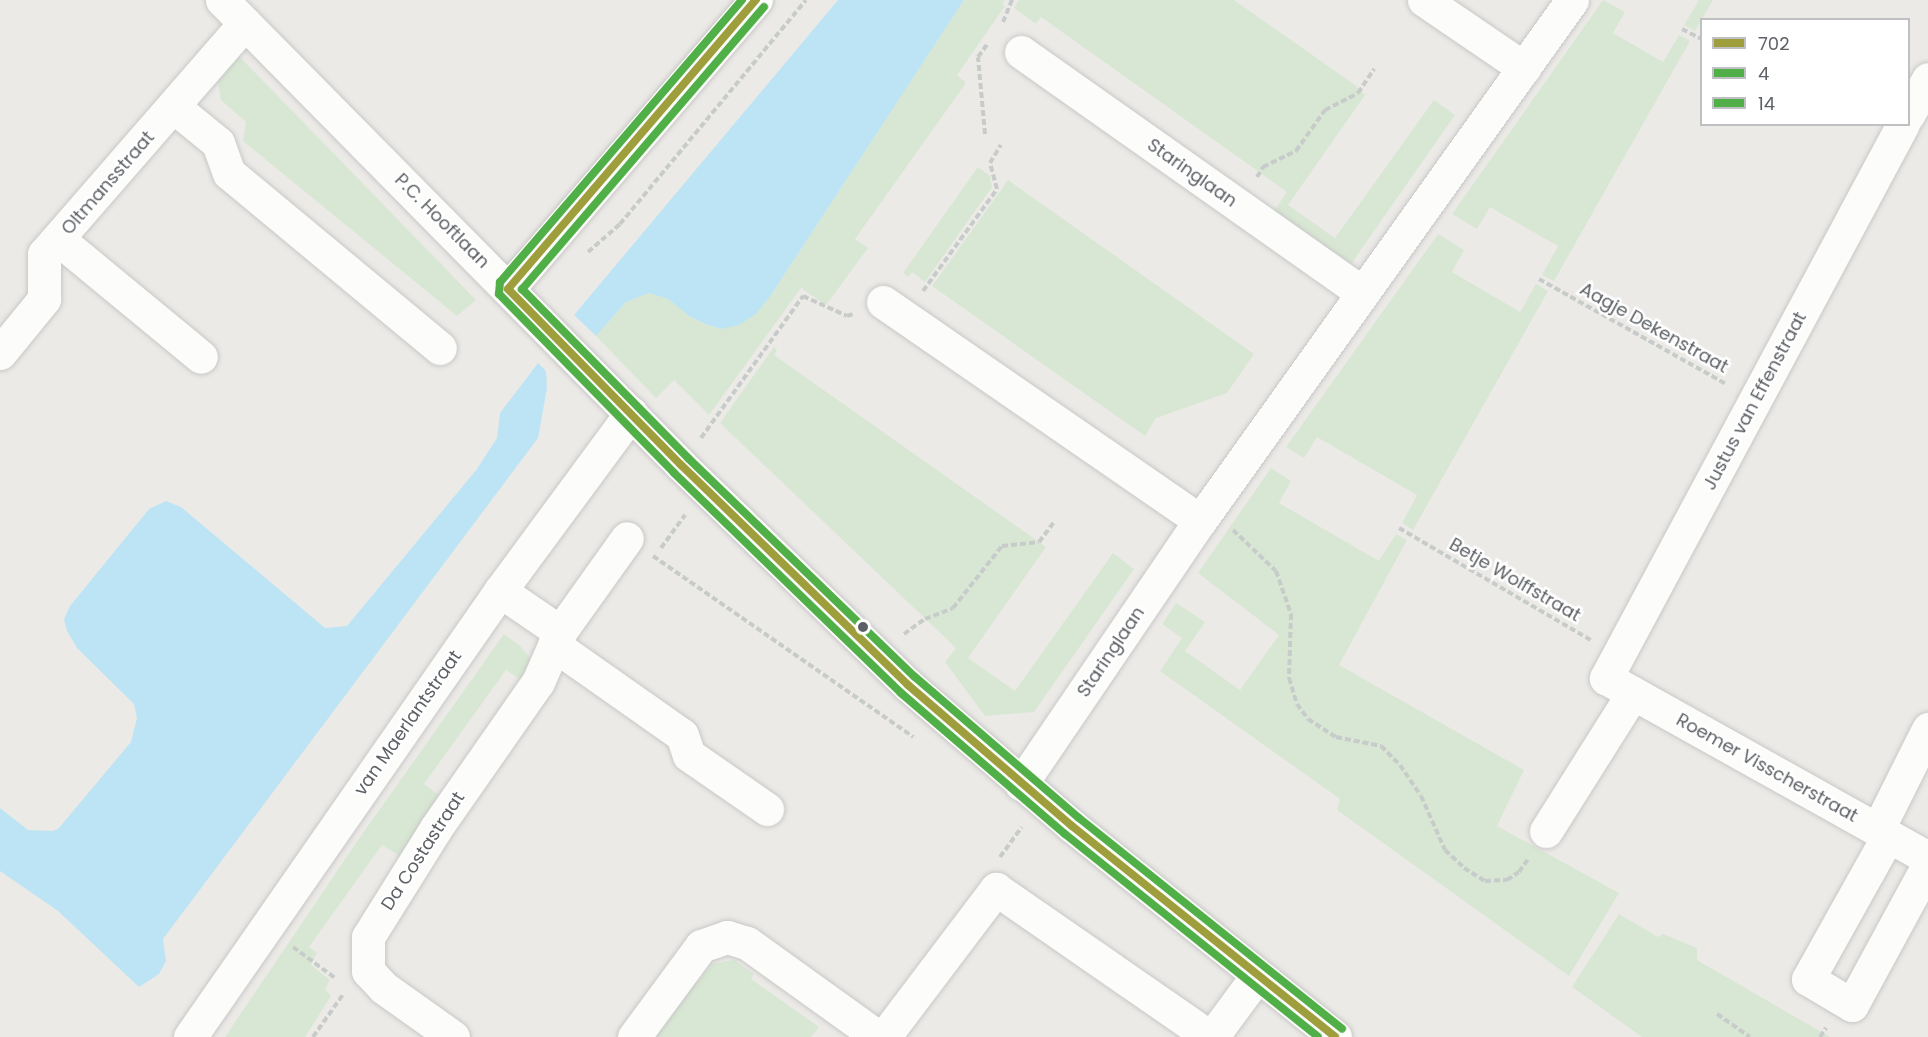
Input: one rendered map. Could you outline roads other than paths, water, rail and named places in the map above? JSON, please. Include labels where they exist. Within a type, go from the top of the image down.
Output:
[{"type":"street","name":"P.C. Hooftlaan","points":[[222,0],[604,384],[681,465],[876,655],[1021,783],[1335,1037]]},
{"type":"street","points":[[508,289],[756,0]]},
{"type":"street","points":[[1424,0],[1524,68]]},
{"type":"street","name":"Staringlaan","points":[[1021,783],[1204,517],[1572,0]]},
{"type":"street","name":"Oltmansstraat","points":[[0,353],[44,299],[44,254],[245,23]]},
{"type":"street","name":"Staringlaan","points":[[1021,52],[1363,293]]},
{"type":"street","points":[[1910,111],[1928,79]]},
{"type":"street","points":[[174,107],[218,143],[229,173],[440,348]]},
{"type":"street","name":"Justus van Effenstraat","points":[[1546,831],[1618,675],[1755,400],[1903,126]]},
{"type":"street","points":[[58,239],[201,357]]},
{"type":"street","points":[[894,310],[1204,517]]},
{"type":"street","name":"van Maerlantstraat","points":[[190,1037],[500,591],[631,413]]},
{"type":"street","name":"Da Costastraat","points":[[453,1037],[384,988],[358,979],[368,937],[436,828],[538,682],[557,639],[627,538]]},
{"type":"street","points":[[500,591],[557,639],[682,735],[689,755],[767,809]]},
{"type":"street","name":"Roemer Visscherstraat","points":[[1618,675],[1928,858]]},
{"type":"street","points":[[1928,729],[1883,833],[1808,979],[1852,1005],[1928,865]]},
{"type":"street","points":[[884,1037],[996,889],[1211,1037],[1257,976]]},
{"type":"street","points":[[634,1037],[701,946],[727,937],[747,943],[878,1037]]},
{"type":"water","points":[[838,0],[964,0],[771,295],[756,314],[739,325],[721,329],[689,316],[668,299],[649,293],[626,302],[596,336],[574,315]]},
{"type":"water","points":[[538,363],[546,371],[547,388],[538,438],[163,939],[166,961],[159,974],[139,987],[58,911],[0,871],[0,808],[28,830],[58,829],[131,742],[137,718],[134,704],[77,648],[67,631],[64,619],[70,606],[149,509],[166,501],[181,507],[325,628],[347,626],[477,469],[497,438],[500,413]]}]
